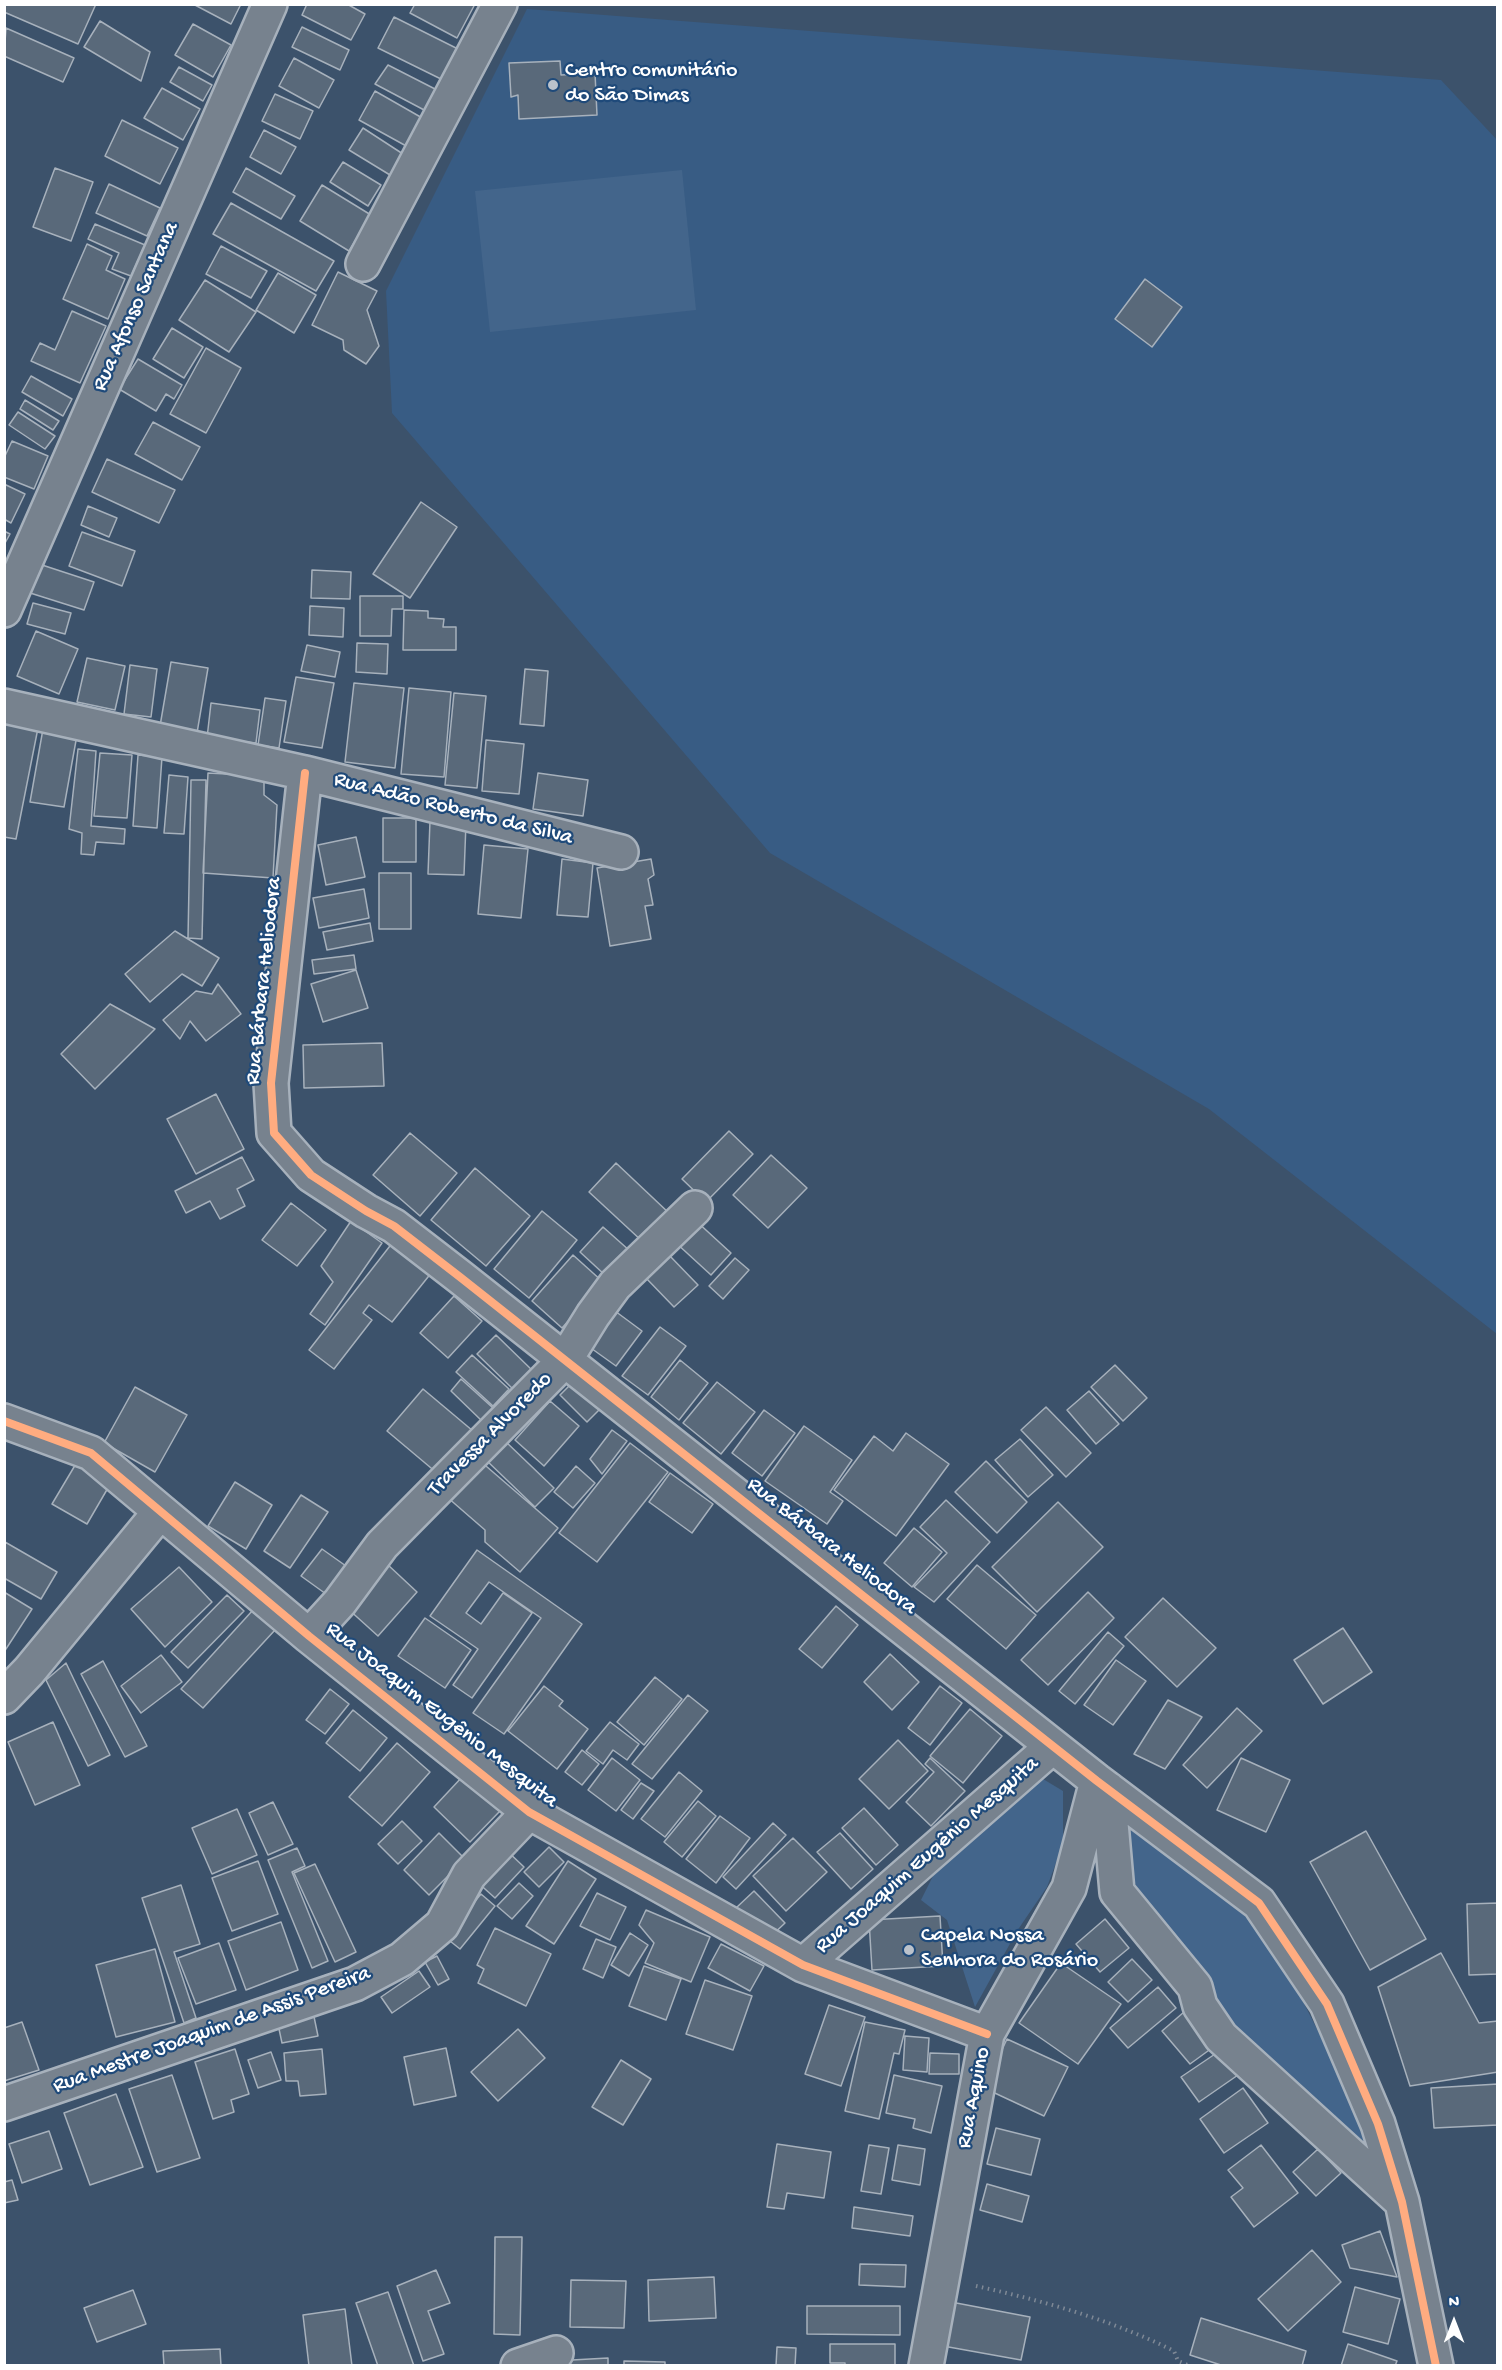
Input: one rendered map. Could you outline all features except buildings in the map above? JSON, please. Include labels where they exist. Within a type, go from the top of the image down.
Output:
[{"type":"street","name":"Rua Afonso Santana","points":[[4,610],[270,4]]},
{"type":"street","points":[[363,264],[500,4]]},
{"type":"street","name":"Rua Adão Roberto da Silva","points":[[4,706],[305,773],[621,852]]},
{"type":"street","name":"Rua Bárbara Heliodora","points":[[305,773],[271,1083],[274,1133],[311,1174],[366,1211],[394,1226],[1102,1785],[1259,1903],[1327,2004],[1378,2124],[1402,2202],[1436,2366]]},
{"type":"street","name":"Travessa Alvoredo","points":[[309,1636],[340,1602],[382,1545],[565,1360],[593,1315],[615,1286],[695,1208]]},
{"type":"street","name":"Rua Joaquim Eugênio Mesquita","points":[[4,1421],[92,1453],[309,1636],[529,1812],[803,1965],[987,2034]]},
{"type":"street","points":[[4,1697],[29,1671],[160,1512]]},
{"type":"street","name":"Rua Joaquim Eugênio Mesquita","points":[[803,1965],[1053,1746]]},
{"type":"street","points":[[1102,1785],[1117,1892],[1195,1987],[1200,2006],[1221,2037],[1402,2202]]},
{"type":"street","name":"Rua Aquino","points":[[926,2366],[987,2034],[1069,1888],[1102,1785]]},
{"type":"street","name":"Rua Mestre Joaquim de Assis Pereira","points":[[4,2104],[355,1984],[402,1959],[442,1924],[469,1875],[529,1812]]},
{"type":"street","points":[[1069,1888],[1117,1892]]},
{"type":"street","points":[[518,2366],[556,2352]]},
{"type":"path","points":[[942,2278],[1017,2295],[1138,2333],[1174,2351],[1178,2361],[1190,2366]]},
{"type":"shaded area","points":[[527,9],[1441,80],[1498,141],[1497,1334],[1209,1109],[770,853],[392,413],[386,291]]},
{"type":"shaded area","points":[[682,170],[696,310],[490,332],[475,191]]},
{"type":"shaded area","points":[[1038,1776],[1063,1791],[1063,1844],[1047,1887],[1017,1931],[975,2007],[947,1920],[921,1900],[933,1876]]},
{"type":"shaded area","points":[[1131,1826],[1222,1885],[1278,1952],[1370,2134],[1367,2145],[1356,2153],[1243,2046],[1125,1869],[1113,1829]]},
{"type":"cycle path","points":[[305,773],[271,1083],[274,1133],[311,1175],[366,1211],[394,1226],[1097,1781],[1259,1903],[1327,2004],[1378,2124],[1402,2202],[1436,2366]]},
{"type":"cycle path","points":[[4,1421],[91,1453],[309,1636],[529,1812],[803,1965],[987,2034]]},
{"type":"place","name":"Centro comunitário do São Dimas","points":[[553,85]]},
{"type":"place","name":"Capela Nossa Senhora do Rosário","points":[[909,1950]]}]
